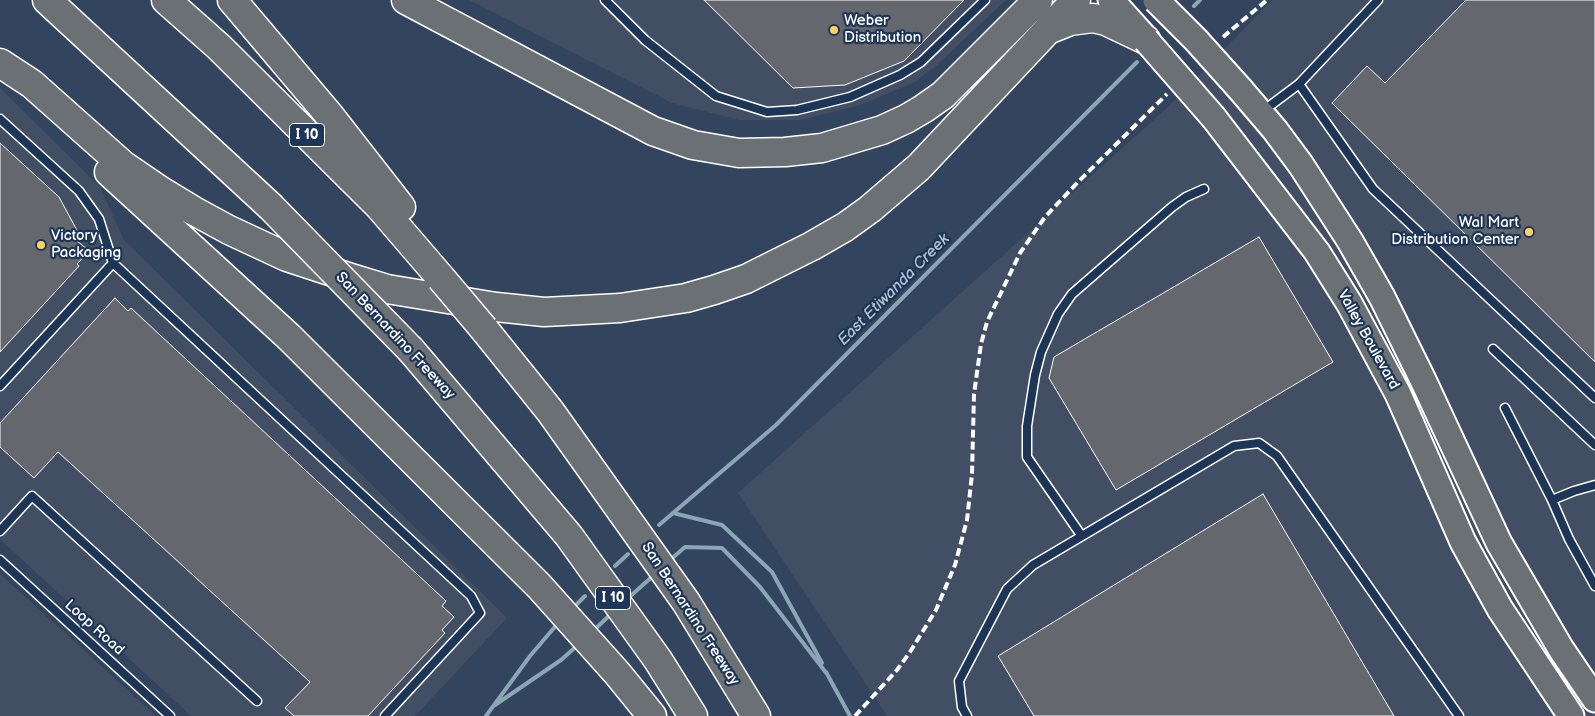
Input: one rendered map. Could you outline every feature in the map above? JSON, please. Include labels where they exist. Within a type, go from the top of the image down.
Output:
[{"type":"highway","name":"San Bernardino Freeway","points":[[47,0],[270,206],[412,350],[569,536],[658,660],[693,716]]},
{"type":"highway","name":"San Bernardino Freeway","points":[[166,0],[219,47],[379,206],[484,329],[550,412],[686,602],[756,716]]},
{"type":"highway","points":[[232,0],[330,116],[415,223],[441,278]]},
{"type":"highway","points":[[406,0],[653,131],[693,145],[739,153],[785,152],[822,148],[882,130],[906,118],[944,94],[1038,0]]},
{"type":"highway","points":[[0,65],[32,84],[123,165],[194,211],[286,257],[387,289],[496,307],[544,312],[620,308],[686,298],[714,290],[746,278],[812,246],[845,227],[901,184],[937,149],[1076,0]]},
{"type":"highway","points":[[1050,28],[1070,21],[1093,18],[1112,10],[1146,40]]},
{"type":"highway","points":[[0,65],[33,100],[116,179],[289,337],[539,586],[617,673],[652,716]]},
{"type":"main road","name":"Valley Boulevard","points":[[1156,0],[1196,40],[1261,113],[1301,165],[1350,241],[1382,297],[1424,382],[1498,543],[1560,649],[1595,699]]},
{"type":"main road","name":"Valley Boulevard","points":[[1146,40],[1214,118],[1317,252],[1349,303],[1398,394],[1464,542],[1500,609],[1561,704],[1571,716]]},
{"type":"lane","points":[[605,0],[645,40],[716,96],[768,112],[797,110],[850,97],[900,75],[922,62],[985,0]]},
{"type":"lane","points":[[1261,113],[1299,84],[1378,0]]},
{"type":"lane","points":[[1299,84],[1374,189],[1595,398]]},
{"type":"lane","points":[[0,119],[80,191],[99,219],[113,263],[471,596],[480,614],[385,716]]},
{"type":"lane","points":[[1082,536],[1027,457],[1026,426],[1041,352],[1058,314],[1072,294],[1172,207],[1186,197],[1204,189]]},
{"type":"lane","points":[[0,386],[113,263]]},
{"type":"lane","points":[[1493,349],[1595,445]]},
{"type":"lane","points":[[1505,408],[1552,500],[1569,538],[1595,586]]},
{"type":"lane","points":[[967,716],[962,707],[959,681],[1007,589],[1033,565],[1234,446],[1259,442],[1277,456],[1459,716]]},
{"type":"lane","points":[[1552,500],[1595,485]]},
{"type":"lane","points":[[0,531],[32,496],[257,701]]},
{"type":"lane","name":"Loop Road","points":[[0,560],[170,716]]},
{"type":"shaded area","points":[[469,0],[1006,0],[938,64],[915,82],[860,105],[802,120],[739,120],[672,103]]},
{"type":"shaded area","points":[[1272,0],[1595,0],[1595,716],[887,716],[738,493],[1168,107]]},
{"type":"shaded area","points":[[0,88],[100,187],[124,240],[507,618],[415,716],[191,716],[0,539]]},
{"type":"shaded area","points":[[0,574],[156,716],[0,716]]},
{"type":"building","name":"Weber Distribution","points":[[704,0],[964,0],[904,61],[845,85],[793,88]]},
{"type":"building","name":"Wal Mart Distribution Center","points":[[1466,0],[1595,0],[1595,362],[1332,103],[1367,66],[1385,83]]},
{"type":"building","name":"Victory Packaging","points":[[0,143],[59,197],[79,234],[75,239],[89,251],[77,264],[79,266],[0,352]]},
{"type":"building","points":[[1259,237],[1333,362],[1116,490],[1049,378],[1054,357]]},
{"type":"building","points":[[115,298],[128,311],[131,308],[446,601],[442,606],[454,617],[442,630],[445,633],[368,716],[294,716],[285,708],[310,682],[58,452],[34,478],[0,447],[0,423]]},
{"type":"building","points":[[1263,494],[1394,716],[1034,716],[998,656]]},
{"type":"waterway","name":"East Etiwanda Creek","points":[[1194,6],[1200,0]]},
{"type":"waterway","name":"East Etiwanda Creek","points":[[659,525],[776,425],[1137,62]]},
{"type":"waterway","points":[[673,513],[722,525],[772,572],[822,663]]},
{"type":"waterway","points":[[669,561],[685,547],[722,548],[760,587],[827,674]]},
{"type":"waterway","name":"East Etiwanda Creek","points":[[615,566],[628,554]]},
{"type":"waterway","points":[[626,600],[654,575]]},
{"type":"waterway","name":"East Etiwanda Creek","points":[[573,608],[585,596]]},
{"type":"waterway","points":[[593,631],[612,613]]},
{"type":"waterway","name":"East Etiwanda Creek","points":[[486,716],[530,656],[559,622]]},
{"type":"waterway","points":[[495,705],[561,660],[579,644]]},
{"type":"waterway","points":[[826,672],[850,716]]},
{"type":"railway","points":[[1223,37],[1267,0]]},
{"type":"railway","points":[[855,716],[897,670],[910,652],[936,610],[955,565],[967,520],[972,474],[974,394],[981,344],[987,322],[1020,253],[1045,217],[1167,94]]},
{"type":"place","name":"Weber Distribution","points":[[834,30]]},
{"type":"place","name":"Wal Mart Distribution Center","points":[[1529,232]]},
{"type":"place","name":"Victory Packaging","points":[[41,245]]}]
